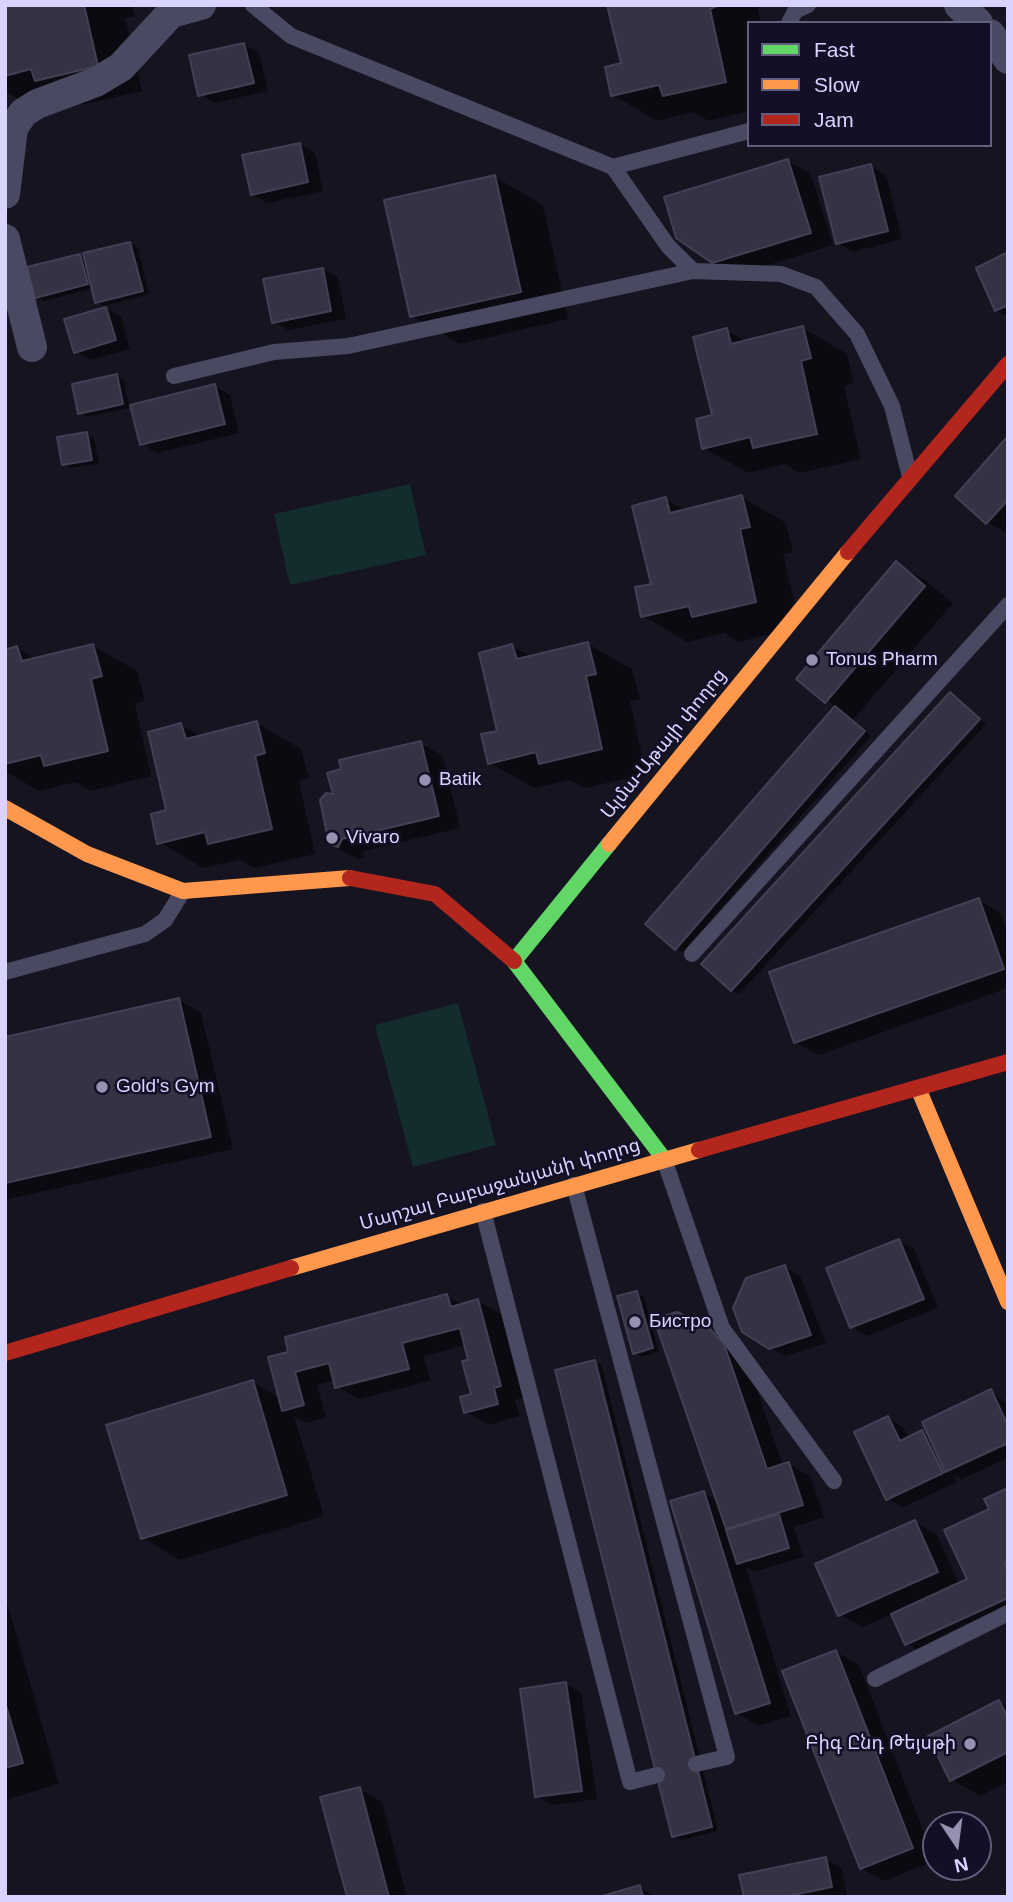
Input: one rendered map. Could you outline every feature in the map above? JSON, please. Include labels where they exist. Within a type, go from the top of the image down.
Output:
[{"type":"street","points":[[5,194],[9,126],[37,104],[96,82],[121,67],[169,9],[201,5]]},
{"type":"street","points":[[959,5],[976,21]]},
{"type":"street","points":[[992,37],[1008,59]]},
{"type":"street","points":[[5,239],[32,347]]},
{"type":"street","name":"Ալմա-Աթայի փողոց","points":[[514,961],[910,475],[1008,364]]},
{"type":"street","points":[[5,808],[87,854],[183,891],[346,877],[435,894],[514,961],[664,1159]]},
{"type":"street","name":"Մարշալ Բաբաջանյանի փողոց","points":[[5,1353],[483,1211],[1008,1062]]},
{"type":"street","points":[[918,1088],[1008,1302]]},
{"type":"lane","points":[[253,5],[291,36],[613,167],[668,246],[693,271]]},
{"type":"lane","points":[[790,21],[795,11],[808,5]]},
{"type":"lane","points":[[613,167],[747,132]]},
{"type":"lane","points":[[174,376],[274,352],[348,346],[693,271],[780,274],[816,287],[836,307],[863,346],[892,406],[910,475]]},
{"type":"lane","points":[[692,954],[1008,604]]},
{"type":"lane","points":[[5,972],[145,934],[165,920],[183,891]]},
{"type":"lane","points":[[664,1159],[722,1328],[834,1481]]},
{"type":"lane","points":[[574,1185],[727,1757],[696,1765]]},
{"type":"lane","points":[[483,1211],[630,1782],[657,1775]]},
{"type":"lane","points":[[874,1679],[1008,1614]]},
{"type":"green space","points":[[410,484],[426,555],[290,585],[274,514]]},
{"type":"green space","points":[[458,1003],[496,1145],[413,1167],[375,1025]]},
{"type":"building","points":[[5,5],[84,5],[98,66],[35,81],[31,69],[5,76]]},
{"type":"building","points":[[607,5],[720,5],[710,9],[726,82],[663,96],[659,85],[611,96],[605,67],[621,63]]},
{"type":"building","points":[[244,43],[254,83],[198,96],[189,55]]},
{"type":"building","points":[[300,143],[308,182],[251,195],[242,155]]},
{"type":"building","points":[[788,159],[811,233],[712,263],[676,238],[664,197]]},
{"type":"building","points":[[871,164],[888,231],[836,244],[819,177]]},
{"type":"building","points":[[495,175],[521,292],[410,317],[384,200]]},
{"type":"building","points":[[130,242],[143,291],[95,303],[83,253]]},
{"type":"building","points":[[1008,252],[1008,305],[995,311],[976,268]]},
{"type":"building","points":[[80,254],[88,284],[35,298],[27,267]]},
{"type":"building","points":[[323,268],[331,311],[272,323],[263,279]]},
{"type":"building","points":[[106,307],[116,340],[74,353],[64,319]]},
{"type":"building","points":[[803,326],[811,358],[801,361],[817,434],[753,448],[750,437],[702,449],[696,419],[712,415],[693,337],[727,328],[731,344]]},
{"type":"building","points":[[117,374],[123,404],[78,414],[72,384]]},
{"type":"building","points":[[215,384],[225,424],[140,445],[130,405]]},
{"type":"building","points":[[87,432],[92,460],[62,465],[57,437]]},
{"type":"building","points":[[1008,436],[1008,500],[986,524],[955,496]]},
{"type":"building","points":[[742,495],[750,527],[740,529],[756,602],[692,617],[689,606],[641,617],[635,587],[651,584],[632,506],[666,497],[670,513]]},
{"type":"building","points":[[896,561],[925,586],[825,703],[796,679]]},
{"type":"building","points":[[588,642],[596,674],[586,676],[602,749],[539,764],[536,752],[488,764],[481,734],[497,731],[479,653],[512,644],[517,659]]},
{"type":"building","points":[[93,644],[102,676],[91,679],[108,751],[44,766],[41,755],[5,764],[5,650],[17,646],[22,661]]},
{"type":"building","points":[[950,692],[980,719],[731,991],[701,964]]},
{"type":"building","points":[[835,706],[865,731],[675,950],[645,924]]},
{"type":"building","points":[[257,721],[265,753],[255,756],[272,829],[208,844],[205,832],[157,844],[151,814],[166,810],[148,732],[181,723],[186,739]]},
{"type":"building","points":[[421,741],[439,816],[342,839],[338,847],[329,844],[320,800],[326,793],[333,794],[327,773],[341,769],[339,760]]},
{"type":"building","points":[[979,898],[1004,969],[794,1043],[769,972]]},
{"type":"building","name":"Gold's Gym","points":[[179,998],[211,1137],[5,1183],[5,1037]]},
{"type":"building","points":[[899,1239],[924,1299],[850,1328],[826,1268]]},
{"type":"building","points":[[785,1265],[811,1335],[769,1349],[742,1332],[733,1308],[746,1278]]},
{"type":"building","name":"Бистро","points":[[637,1291],[653,1348],[633,1354],[617,1296]]},
{"type":"building","points":[[447,1294],[451,1307],[478,1299],[501,1386],[494,1388],[498,1404],[464,1413],[460,1397],[471,1394],[462,1361],[468,1360],[460,1328],[402,1343],[409,1369],[335,1388],[329,1363],[295,1372],[304,1405],[282,1411],[268,1357],[288,1352],[285,1337]]},
{"type":"building","points":[[677,1312],[707,1326],[724,1344],[767,1469],[789,1462],[803,1505],[726,1529],[654,1319]]},
{"type":"building","points":[[595,1360],[712,1827],[672,1837],[555,1370]]},
{"type":"building","points":[[253,1380],[287,1495],[141,1539],[106,1425]]},
{"type":"building","points":[[991,1389],[1008,1426],[1008,1443],[945,1472],[922,1422]]},
{"type":"building","points":[[888,1416],[900,1441],[922,1430],[943,1473],[886,1500],[854,1432]]},
{"type":"building","points":[[1008,1488],[1008,1561],[1004,1563],[1008,1571],[1008,1598],[905,1645],[891,1614],[967,1579],[944,1530],[989,1509],[984,1499]]},
{"type":"building","points":[[704,1491],[770,1703],[735,1714],[670,1501]]},
{"type":"building","points":[[779,1514],[789,1548],[737,1564],[726,1530]]},
{"type":"building","points":[[915,1520],[938,1572],[838,1616],[815,1564]]},
{"type":"building","points":[[836,1650],[913,1848],[860,1869],[782,1671]]},
{"type":"building","points":[[566,1682],[582,1791],[535,1797],[520,1689]]},
{"type":"building","name":"Բիգ Ընդ Թեյսթի","points":[[999,1700],[1008,1718],[1008,1752],[950,1781],[928,1736]]},
{"type":"building","points":[[5,1702],[23,1763],[5,1768]]},
{"type":"building","points":[[360,1787],[389,1897],[347,1897],[320,1797]]},
{"type":"building","points":[[826,1857],[832,1887],[783,1897],[744,1897],[739,1875]]},
{"type":"building","points":[[640,1885],[643,1897],[599,1897]]},
{"type":"traffic: fast","points":[[609,844],[514,961],[664,1159]]},
{"type":"traffic: slow","points":[[609,844],[848,552]]},
{"type":"traffic: slow","points":[[5,808],[87,854],[183,891],[350,878]]},
{"type":"traffic: slow","points":[[918,1088],[1008,1302]]},
{"type":"traffic: slow","points":[[291,1268],[699,1150]]},
{"type":"traffic: jam","points":[[848,552],[1008,364]]},
{"type":"traffic: jam","points":[[350,878],[435,894],[514,961]]},
{"type":"traffic: jam","points":[[699,1150],[1008,1062]]},
{"type":"traffic: jam","points":[[5,1353],[291,1268]]},
{"type":"place","name":"Tonus Pharm","points":[[812,660]]},
{"type":"place","name":"Batik","points":[[425,780]]},
{"type":"place","name":"Vivaro","points":[[332,838]]},
{"type":"place","name":"Gold's Gym","points":[[102,1087]]},
{"type":"place","name":"Бистро","points":[[635,1322]]},
{"type":"place","name":"Բիգ Ընդ Թեյսթի","points":[[970,1744]]}]
